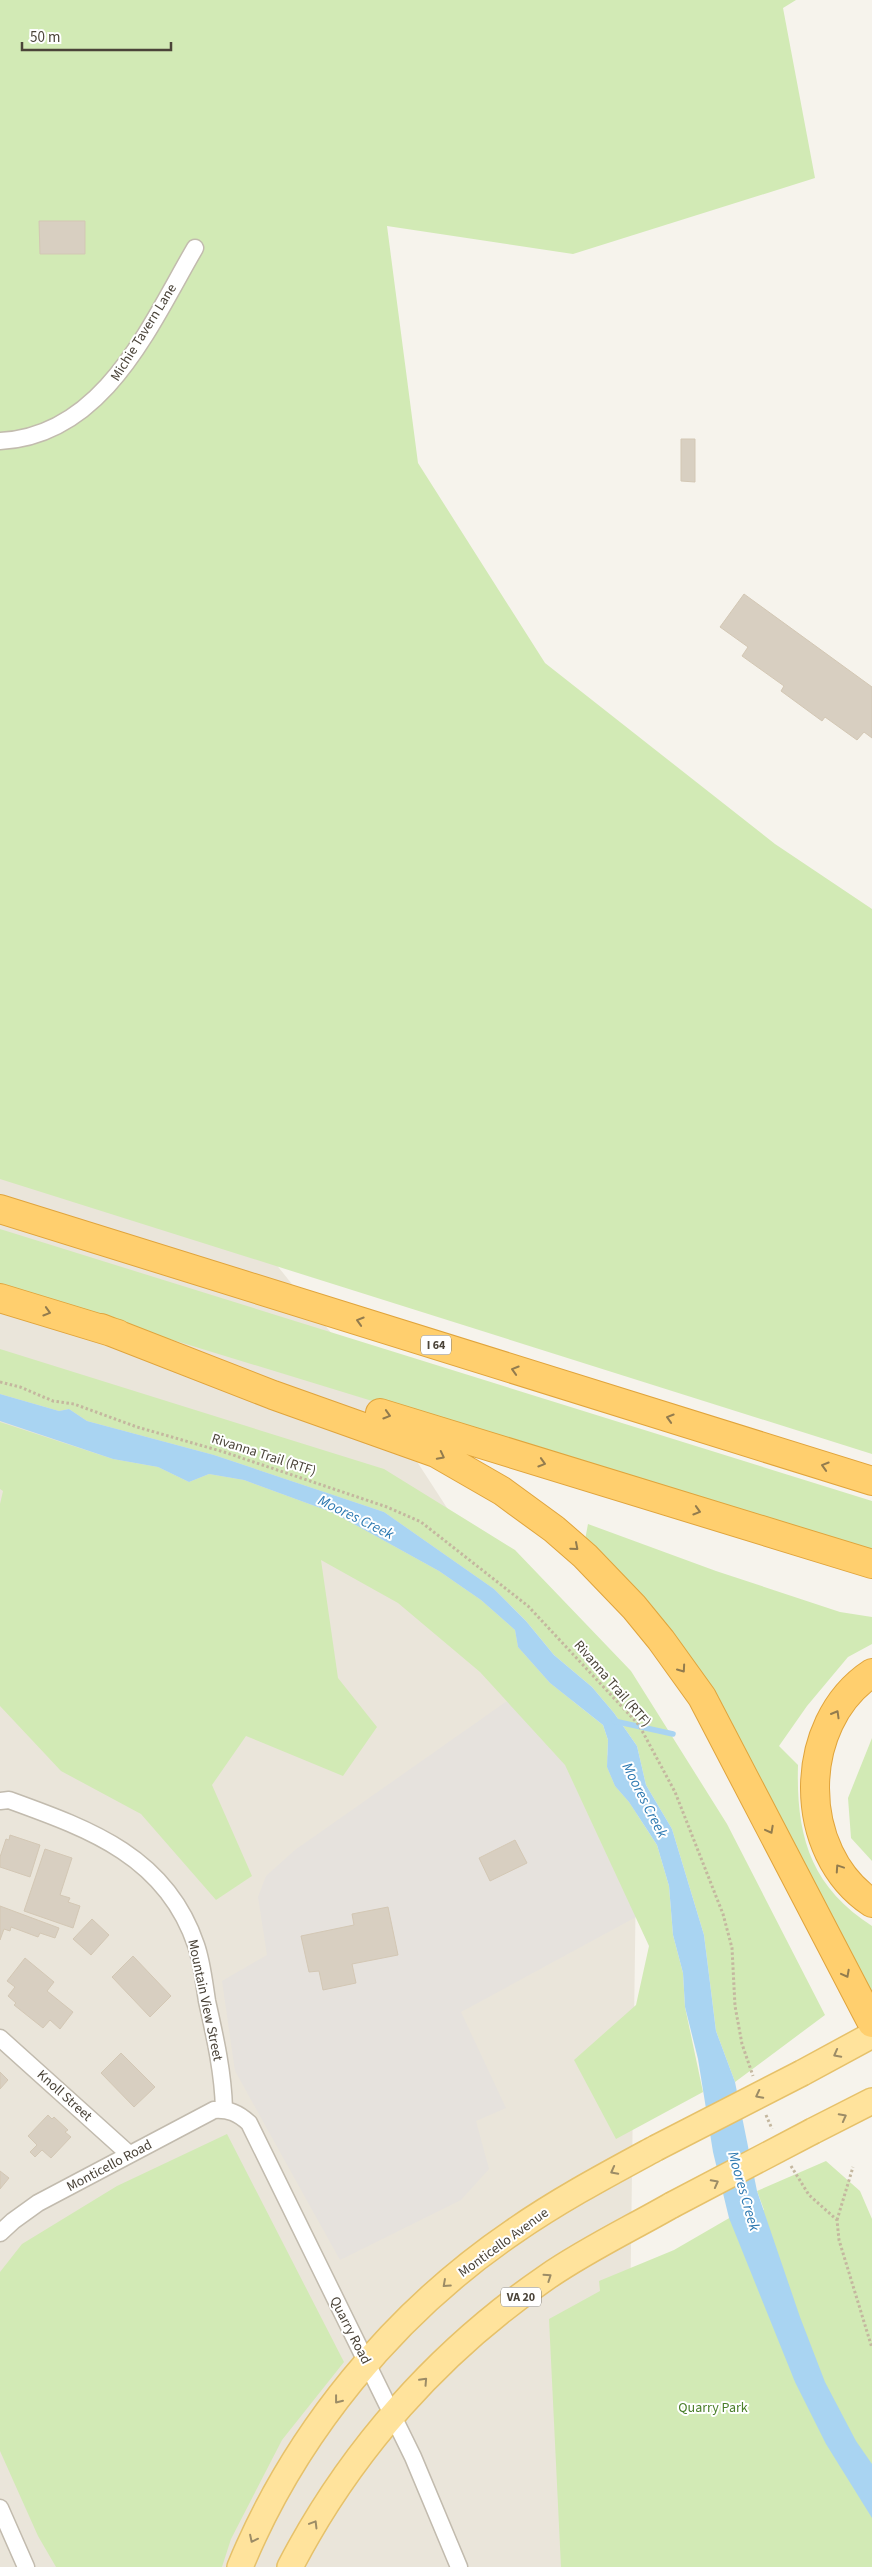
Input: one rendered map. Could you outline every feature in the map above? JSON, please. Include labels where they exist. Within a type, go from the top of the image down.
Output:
[{"type":"highway","name":"I 64","points":[[0,1208],[872,1481]]},
{"type":"highway","points":[[0,1298],[872,1564]]},
{"type":"highway","points":[[101,1328],[273,1395],[436,1453],[502,1491],[554,1529],[585,1556],[644,1620],[702,1698],[872,2024]]},
{"type":"highway","points":[[872,1673],[849,1694],[835,1714],[822,1742],[815,1771],[814,1791],[818,1822],[826,1846],[838,1868],[872,1903]]},
{"type":"main road","name":"Monticello Avenue","points":[[240,2567],[275,2493],[324,2418],[368,2362],[406,2320],[461,2272],[512,2232],[566,2198],[656,2148],[872,2035]]},
{"type":"main road","name":"VA 20","points":[[290,2567],[322,2511],[363,2452],[391,2417],[435,2368],[490,2320],[547,2277],[672,2206],[872,2101]]},
{"type":"street","name":"Michie Tavern Lane","points":[[0,441],[26,437],[52,428],[84,409],[103,392],[114,379],[149,326],[195,248]]},
{"type":"street","name":"Mountain View Street","points":[[0,1801],[9,1800],[63,1819],[106,1839],[132,1856],[154,1875],[173,1898],[197,1946],[223,2079],[224,2109]]},
{"type":"street","name":"Knoll Street","points":[[0,2038],[128,2154]]},
{"type":"street","name":"Monticello Road","points":[[0,2234],[13,2221],[38,2203],[214,2110],[224,2109]]},
{"type":"street","name":"Quarry Road","points":[[224,2109],[240,2114],[249,2123],[312,2254],[368,2362],[391,2417],[413,2457],[458,2567]]},
{"type":"street","points":[[0,2508],[26,2567]]},
{"type":"path","name":"Rivanna Trail (RTF)","points":[[0,1382],[20,1387],[53,1401],[74,1404],[137,1427],[224,1452],[387,1507],[422,1522],[452,1549],[482,1568],[528,1606],[639,1725],[675,1792],[723,1914],[732,1948],[735,2006],[742,2044],[754,2079]]},
{"type":"path","points":[[763,2106],[773,2131]]},
{"type":"path","points":[[790,2164],[810,2195],[837,2220]]},
{"type":"path","points":[[853,2167],[837,2220],[839,2240],[872,2348]]},
{"type":"shaded area","points":[[0,920],[344,1349],[637,1801],[628,2469],[766,2567],[0,2567]]},
{"type":"shaded area","points":[[507,1701],[565,1765],[636,1917],[461,2012],[506,2108],[476,2121],[489,2169],[461,2200],[340,2260],[235,2071],[222,1981],[267,1955],[258,1897],[266,1876],[295,1850]]},
{"type":"green space","points":[[0,0],[796,0],[783,8],[815,178],[573,254],[387,226],[418,463],[545,663],[775,844],[872,909],[872,1454],[0,1179]]},
{"type":"green space","points":[[0,1229],[872,1501],[872,1554],[0,1287]]},
{"type":"green space","points":[[0,1349],[384,1469],[515,1550],[631,1671],[727,1824],[825,2015],[735,2082],[716,2031],[704,1935],[672,1829],[646,1785],[637,1746],[614,1713],[592,1687],[554,1655],[526,1621],[494,1589],[384,1512],[214,1455],[87,1421],[69,1409],[59,1411],[0,1394]]},
{"type":"green space","points":[[0,1422],[113,1459],[158,1467],[189,1482],[209,1474],[244,1480],[334,1513],[439,1571],[481,1600],[515,1630],[518,1647],[550,1683],[603,1725],[608,1740],[607,1767],[615,1786],[629,1802],[657,1845],[669,1886],[673,1935],[683,1973],[685,2007],[703,2092],[616,2139],[574,2060],[636,2005],[649,1946],[565,1765],[480,1672],[398,1603],[321,1560],[338,1678],[377,1727],[343,1776],[246,1736],[212,1785],[252,1876],[216,1900],[141,1814],[61,1771],[0,1706],[0,1504],[3,1491],[0,1489]]},
{"type":"green space","points":[[588,1524],[716,1571],[840,1612],[872,1617],[872,1644],[848,1657],[807,1706],[779,1746],[798,1765],[800,1814],[804,1836],[811,1857],[821,1876],[834,1894],[872,1926],[872,1999],[784,1833],[584,1545]]},
{"type":"green space","points":[[872,1738],[872,1861],[851,1838],[848,1798]]},
{"type":"green space","points":[[227,2134],[344,2362],[282,2440],[231,2539],[222,2567],[56,2567],[38,2536],[0,2451],[0,2272],[22,2244],[117,2186]]},
{"type":"green space","name":"Quarry Park","points":[[826,2161],[860,2191],[872,2219],[872,2567],[561,2567],[549,2319],[600,2291],[599,2281],[674,2250],[750,2206],[764,2210],[757,2191]]},
{"type":"water","name":"Moores Creek","points":[[0,1394],[59,1411],[69,1409],[87,1421],[214,1455],[384,1512],[494,1589],[526,1621],[554,1655],[592,1687],[614,1713],[637,1746],[646,1785],[672,1829],[704,1935],[716,2031],[735,2082],[757,2191],[800,2317],[825,2382],[856,2441],[872,2464],[872,2518],[826,2444],[795,2382],[729,2218],[713,2152],[698,2059],[685,2007],[683,1973],[673,1935],[669,1886],[657,1845],[629,1802],[615,1786],[607,1767],[608,1740],[603,1725],[550,1683],[518,1647],[515,1630],[481,1600],[439,1571],[334,1513],[244,1480],[209,1474],[189,1482],[158,1467],[113,1459],[0,1421]]},
{"type":"building","points":[[39,221],[85,221],[85,254],[40,254]]},
{"type":"building","points":[[681,439],[695,439],[695,482],[681,481]]},
{"type":"building","points":[[744,594],[872,687],[872,738],[864,732],[857,740],[825,717],[822,721],[781,691],[784,686],[742,656],[748,647],[720,627]]},
{"type":"building","points":[[10,1835],[40,1845],[30,1877],[0,1867],[0,1857],[6,1839],[9,1840]]},
{"type":"building","points":[[515,1840],[527,1863],[490,1881],[479,1858]]},
{"type":"building","points":[[45,1849],[72,1858],[60,1895],[70,1898],[68,1902],[80,1906],[73,1928],[24,1911]]},
{"type":"building","points":[[0,1906],[59,1928],[55,1938],[40,1933],[38,1937],[11,1927],[10,1931],[4,1929],[0,1940]]},
{"type":"building","points":[[388,1907],[398,1955],[352,1964],[356,1983],[323,1990],[319,1971],[309,1972],[301,1936],[354,1925],[352,1914]]},
{"type":"building","points":[[92,1919],[109,1935],[91,1955],[73,1939]]},
{"type":"building","points":[[133,1956],[171,1996],[150,2017],[112,1977]]},
{"type":"building","points":[[25,1958],[54,1982],[47,1991],[73,2012],[60,2029],[50,2020],[43,2028],[14,2005],[16,2003],[8,1996],[15,1987],[7,1981]]},
{"type":"building","points":[[121,2053],[155,2087],[134,2107],[101,2073]]},
{"type":"building","points":[[0,2072],[8,2080],[0,2089]]},
{"type":"building","points":[[48,2115],[52,2119],[54,2117],[68,2130],[65,2132],[71,2137],[51,2158],[42,2150],[35,2157],[30,2152],[37,2145],[28,2136]]},
{"type":"building","points":[[0,2171],[9,2178],[0,2189]]},
{"type":"waterway","points":[[614,1721],[673,1734]]}]
